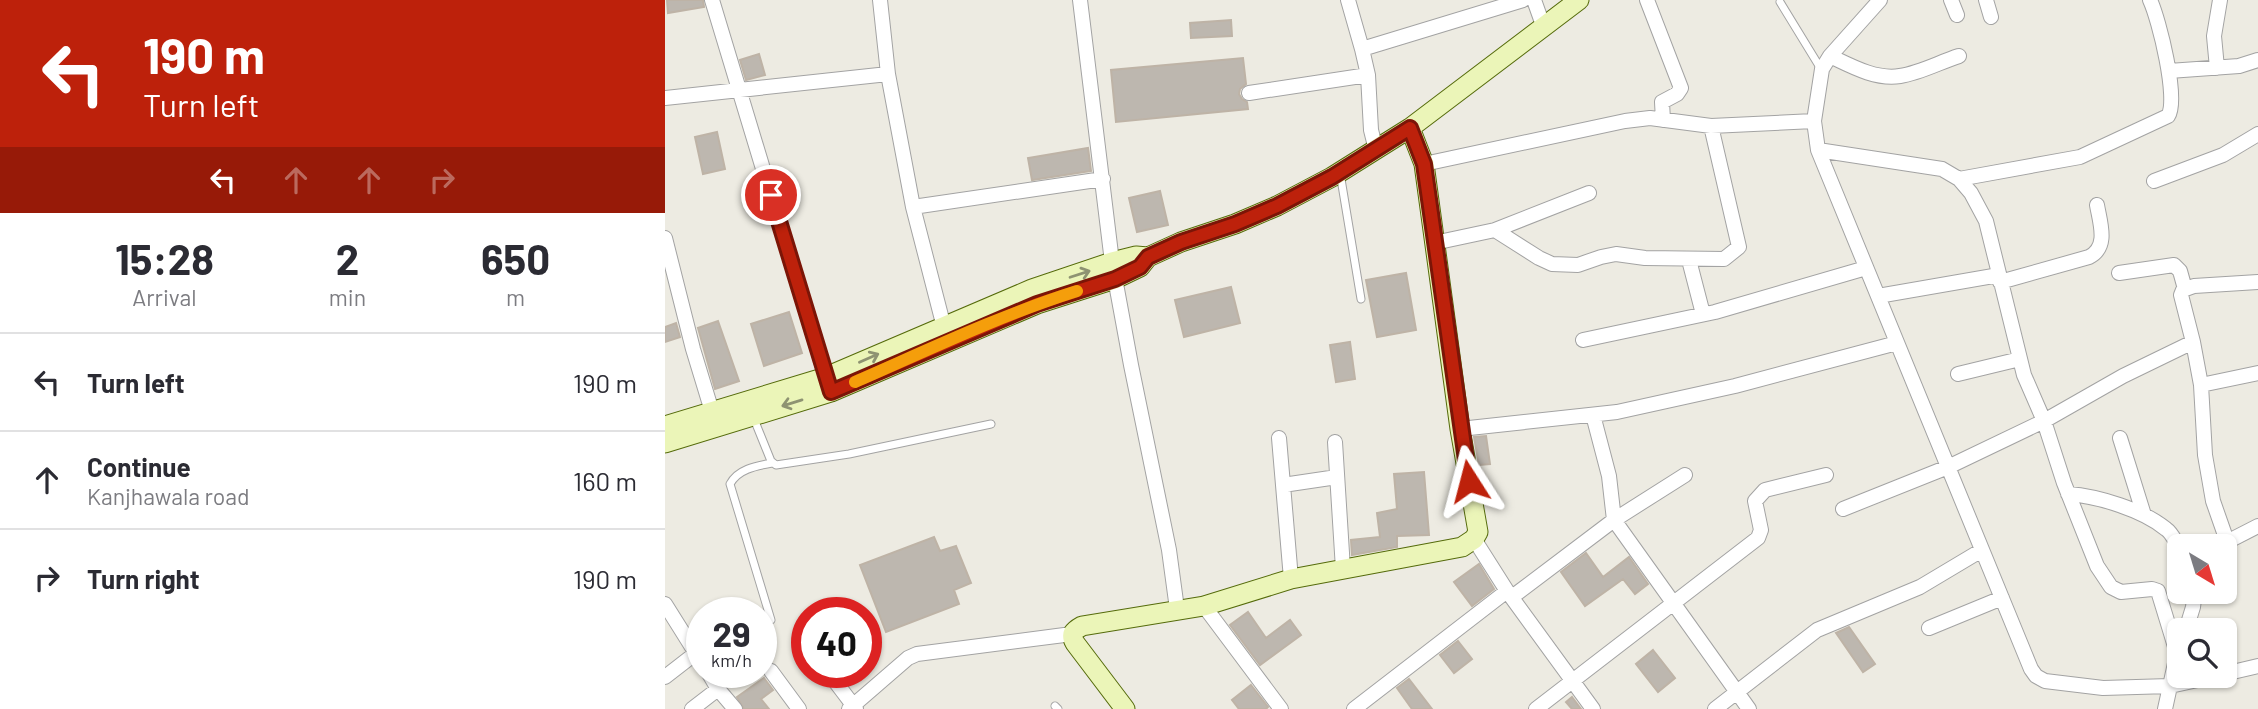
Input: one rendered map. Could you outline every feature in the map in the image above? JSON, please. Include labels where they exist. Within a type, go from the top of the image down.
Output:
[{"type":"main road","points":[[665,426],[752,415],[945,333],[1032,289],[1114,270],[1136,256],[1148,257],[1277,206],[1340,173],[1410,128],[1579,0]]},
{"type":"main road","points":[[1125,709],[1075,643],[1072,634],[1082,626],[1204,606],[1291,579],[1462,547],[1474,539],[1478,532],[1460,429],[1424,164],[1410,128]]},
{"type":"main road","points":[[665,443],[714,419],[828,384]]},
{"type":"street","points":[[712,0],[828,384]]},
{"type":"street","points":[[880,0],[888,74],[913,207],[945,333]]},
{"type":"street","points":[[1080,0],[1114,270],[1169,550],[1177,609]]},
{"type":"street","points":[[1348,0],[1368,75],[1371,130],[1376,150]]},
{"type":"street","points":[[1362,49],[1523,0]]},
{"type":"street","points":[[1534,0],[1544,28]]},
{"type":"street","points":[[1647,0],[1681,88],[1677,94],[1662,102],[1663,120]]},
{"type":"street","points":[[1880,0],[1830,56],[1822,69],[1814,121],[1818,150],[2001,598],[2031,668],[2041,679],[2103,688],[2167,686]]},
{"type":"street","points":[[1951,0],[1957,15]]},
{"type":"street","points":[[1986,0],[1991,17]]},
{"type":"street","points":[[1959,179],[2080,157],[2168,116],[2172,110],[2169,71],[2150,0]]},
{"type":"street","points":[[2217,68],[2214,36],[2220,0]]},
{"type":"street","points":[[1830,56],[1856,68],[1887,77],[1901,76],[1959,55]]},
{"type":"street","points":[[2169,71],[2239,66],[2258,61]]},
{"type":"street","points":[[665,99],[888,74]]},
{"type":"street","points":[[1249,93],[1368,75]]},
{"type":"street","points":[[1424,164],[1650,118],[1711,125],[1814,121]]},
{"type":"street","points":[[1495,230],[1552,264],[1578,265],[1616,254],[1689,260],[1724,259],[1739,247],[1711,125]]},
{"type":"street","points":[[2154,181],[2223,155],[2258,134]]},
{"type":"street","points":[[1818,150],[1942,169],[1959,179],[1971,193],[1986,221],[2024,375],[2044,421],[2068,495],[2097,566],[2111,587],[2121,592],[2153,589],[2158,591],[2167,618]]},
{"type":"street","points":[[913,207],[1103,179]]},
{"type":"street","points":[[1434,243],[1495,230],[1589,193]]},
{"type":"street","points":[[1878,296],[2000,279],[2089,257],[2097,252],[2102,238],[2097,205]]},
{"type":"street","points":[[665,238],[714,419]]},
{"type":"street","points":[[1689,260],[1703,314]]},
{"type":"street","points":[[2119,273],[2174,265],[2180,271],[2185,289]]},
{"type":"street","points":[[1583,340],[1703,314],[1866,268]]},
{"type":"street","points":[[2221,534],[2205,455],[2201,385],[2181,295],[2185,289],[2195,285],[2258,282]]},
{"type":"street","points":[[1843,509],[1948,467],[2044,421],[2123,376],[2193,342]]},
{"type":"street","points":[[1460,429],[1617,412],[1735,386],[1897,343]]},
{"type":"street","points":[[1958,374],[2020,359]]},
{"type":"street","points":[[2201,385],[2258,373]]},
{"type":"street","points":[[1593,415],[1609,476],[1614,520],[1749,709]]},
{"type":"street","points":[[1279,438],[1291,579]]},
{"type":"street","points":[[2120,438],[2144,515]]},
{"type":"street","points":[[1335,442],[1343,569]]},
{"type":"street","points":[[1354,709],[1614,520],[1685,475]]},
{"type":"street","points":[[1536,709],[1758,538],[1761,530],[1755,501],[1765,490],[1826,475]]},
{"type":"street","points":[[1283,485],[1338,477]]},
{"type":"street","points":[[2068,495],[2088,495],[2144,515],[2171,534]]},
{"type":"street","points":[[2237,536],[2258,526]]},
{"type":"street","points":[[1474,539],[1593,709]]},
{"type":"street","points":[[1715,709],[1817,630],[1920,587],[1982,550]]},
{"type":"street","points":[[1929,628],[2001,598]]},
{"type":"street","points":[[1204,606],[1281,709]]},
{"type":"street","points":[[668,614],[686,640]]},
{"type":"street","points":[[839,688],[853,708],[917,653],[1072,634]]},
{"type":"street","points":[[665,677],[686,665]]},
{"type":"street","points":[[2237,671],[2258,666]]},
{"type":"street","points":[[777,679],[799,709]]},
{"type":"street","points":[[2165,709],[2170,688]]},
{"type":"street","points":[[692,709],[718,689],[736,709]]},
{"type":"lane","points":[[1780,2],[1822,69]]},
{"type":"lane","points":[[1340,173],[1361,299]]},
{"type":"lane","points":[[752,415],[772,463]]},
{"type":"lane","points":[[764,597],[730,484],[740,472],[758,465],[776,465],[849,454],[991,424]]},
{"type":"building","points":[[667,0],[703,0],[704,7],[668,13]]},
{"type":"building","points":[[1231,20],[1232,36],[1191,38],[1190,23]]},
{"type":"building","points":[[759,54],[765,75],[746,80],[740,60]]},
{"type":"building","points":[[1243,58],[1246,84],[1239,94],[1247,102],[1248,109],[1116,122],[1111,70]]},
{"type":"building","points":[[717,132],[725,169],[703,174],[695,137]]},
{"type":"building","points":[[1088,148],[1091,171],[1032,180],[1028,158]]},
{"type":"building","points":[[1160,191],[1168,225],[1137,232],[1129,198]]},
{"type":"building","points":[[1406,273],[1416,330],[1377,337],[1366,280]]},
{"type":"building","points":[[1231,287],[1240,323],[1184,337],[1175,300]]},
{"type":"building","points":[[789,312],[802,353],[764,366],[751,324]]},
{"type":"building","points":[[718,321],[739,381],[715,389],[698,328]]},
{"type":"building","points":[[676,323],[680,337],[665,342],[665,327]]},
{"type":"building","points":[[1350,342],[1355,379],[1336,382],[1330,345]]},
{"type":"building","points":[[1486,436],[1490,464],[1479,465],[1474,437]]},
{"type":"building","points":[[1424,472],[1429,535],[1397,536],[1397,547],[1352,555],[1351,540],[1380,537],[1377,513],[1397,509],[1394,474]]},
{"type":"building","points":[[934,537],[940,551],[956,546],[971,583],[954,590],[959,604],[886,632],[882,622],[882,597],[872,597],[860,565]]},
{"type":"building","points":[[1586,553],[1603,577],[1629,557],[1648,584],[1635,594],[1623,579],[1585,606],[1561,572]]},
{"type":"building","points":[[1479,564],[1494,589],[1472,606],[1454,582]]},
{"type":"building","points":[[1248,612],[1266,638],[1290,620],[1301,635],[1260,665],[1230,625]]},
{"type":"building","points":[[1849,627],[1875,664],[1863,672],[1836,633]]},
{"type":"building","points":[[1458,641],[1472,659],[1454,673],[1440,655]]},
{"type":"building","points":[[1653,650],[1675,678],[1658,692],[1636,664]]},
{"type":"building","points":[[1409,679],[1432,709],[1412,709],[1397,688]]},
{"type":"building","points":[[1251,685],[1268,707],[1266,709],[1239,709],[1232,700]]},
{"type":"building","points":[[750,688],[773,690],[761,699],[769,709],[744,709],[737,697]]},
{"type":"building","points":[[1572,697],[1581,709],[1572,709],[1566,702]]},
{"type":"slow traffic","points":[[855,382],[947,340],[1077,291]]},
{"type":"route","points":[[771,195],[831,392],[947,340],[1037,304],[1115,279],[1140,267],[1148,257],[1181,242],[1235,224],[1277,206],[1332,177],[1410,128],[1424,164],[1469,481]]}]
